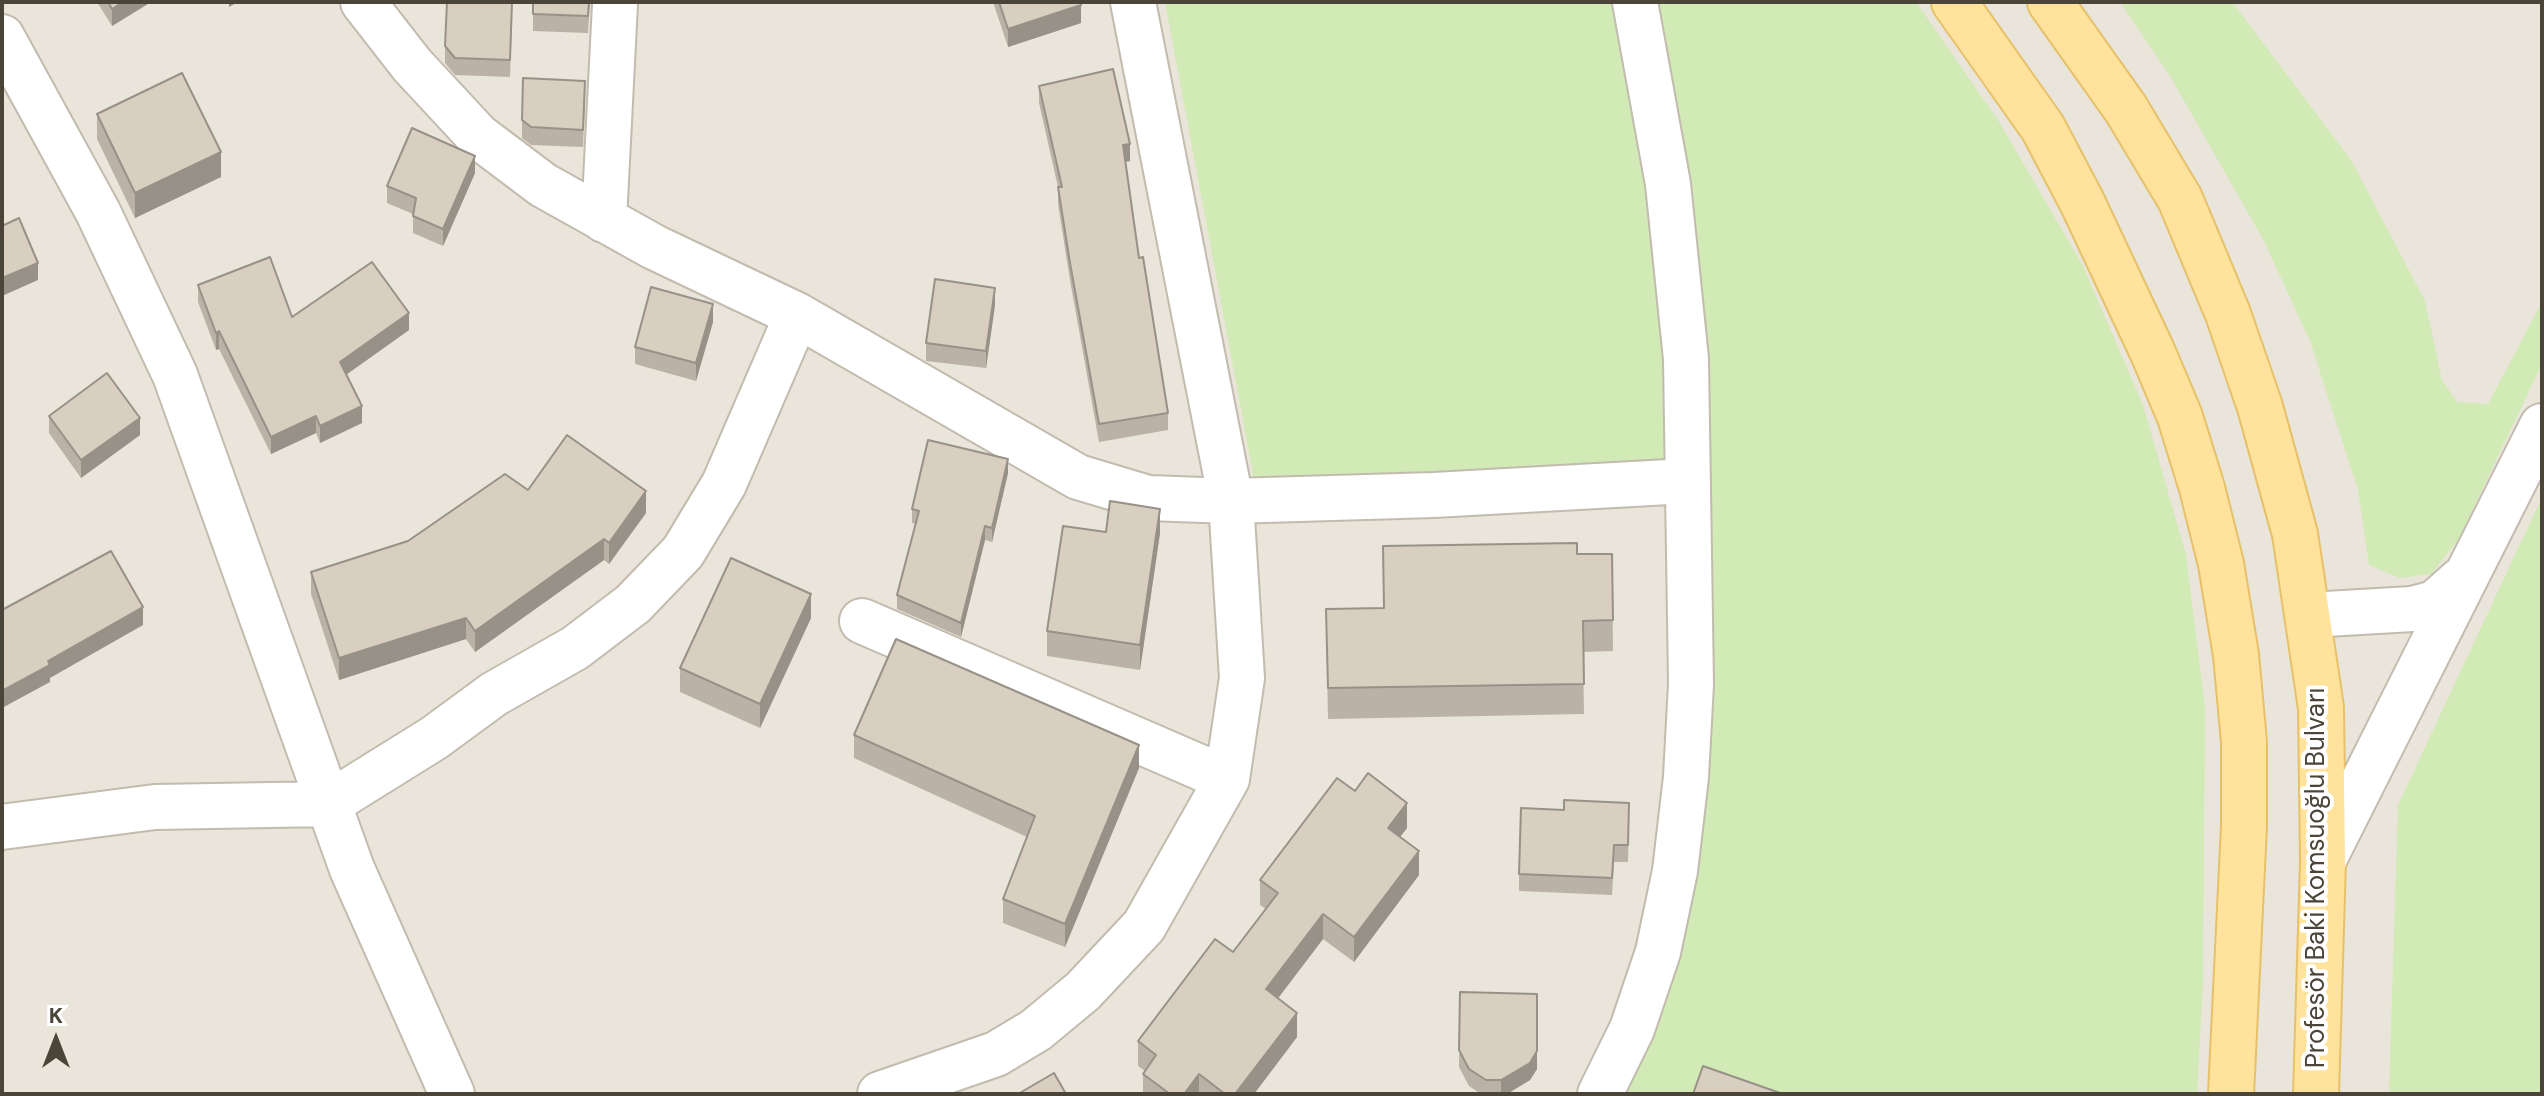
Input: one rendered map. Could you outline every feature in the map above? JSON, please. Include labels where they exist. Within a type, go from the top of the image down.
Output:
[{"type":"main road","points":[[1954,2],[2043,128],[2082,202],[2122,282],[2164,379],[2202,488],[2231,625],[2244,742],[2244,826],[2231,1094]]},
{"type":"main road","name":"Profesör Baki Komsuoğlu Bulvarı","points":[[2050,2],[2167,172],[2206,257],[2276,459],[2295,534],[2321,708],[2323,861],[2316,1094]]},
{"type":"street","points":[[363,2],[412,65],[478,136],[543,185],[604,220],[797,315],[1078,477],[1148,498],[1231,501],[1687,481]]},
{"type":"street","points":[[880,1094],[996,1054],[1036,1030],[1083,991],[1144,926],[1227,779],[1242,678],[1231,501],[1133,2]]},
{"type":"street","points":[[1600,1094],[1632,1029],[1658,952],[1675,871],[1686,777],[1691,684],[1686,359],[1668,184],[1635,2]]},
{"type":"street","points":[[604,220],[615,4]]},
{"type":"street","points":[[2,37],[98,212],[175,375],[352,869],[452,1094]]},
{"type":"street","points":[[2,827],[155,807],[328,804],[434,738],[494,694],[575,648],[633,604],[673,563],[724,484],[797,315]]},
{"type":"street","points":[[2323,861],[2462,579],[2542,426]]},
{"type":"street","points":[[2309,615],[2412,609],[2435,603],[2462,579]]},
{"type":"street","points":[[862,621],[1227,779]]},
{"type":"shaded area","points":[[2,2],[2542,2],[2542,1094],[2,1094]]},
{"type":"green space","points":[[1165,2],[1916,2],[1998,120],[2083,266],[2143,405],[2186,555],[2205,706],[2203,983],[2197,1094],[1600,1094],[1658,952],[1687,482],[1258,501]]},
{"type":"green space","points":[[2120,2],[2232,2],[2351,160],[2425,301],[2442,380],[2457,402],[2488,404],[2542,302],[2542,364],[2458,540],[2431,574],[2400,578],[2369,565],[2358,490],[2310,341],[2264,241],[2170,76]]},
{"type":"green space","points":[[2542,497],[2542,1094],[2389,1094],[2398,805]]},
{"type":"building","points":[[108,2],[123,2],[112,9]]},
{"type":"building","points":[[447,2],[512,2],[510,60],[455,58],[445,46]]},
{"type":"building","points":[[533,2],[589,2],[588,16],[533,14]]},
{"type":"building","points":[[999,2],[1080,2],[1081,5],[1008,29]]},
{"type":"building","points":[[1113,69],[1130,144],[1123,145],[1139,258],[1143,257],[1168,413],[1099,424],[1058,187],[1062,187],[1039,86]]},
{"type":"building","points":[[182,73],[221,152],[135,193],[97,114]]},
{"type":"building","points":[[523,78],[585,81],[583,130],[531,127],[522,120]]},
{"type":"building","points":[[412,128],[475,156],[443,229],[413,216],[416,198],[387,186]]},
{"type":"building","points":[[19,218],[38,263],[2,278],[2,226]]},
{"type":"building","points":[[270,257],[292,317],[372,262],[409,313],[340,362],[362,406],[320,426],[316,416],[271,437],[219,331],[216,333],[198,285]]},
{"type":"building","points":[[935,279],[995,288],[986,351],[926,343]]},
{"type":"building","points":[[651,287],[713,304],[696,363],[635,347]]},
{"type":"building","points":[[107,373],[140,418],[81,460],[49,416]]},
{"type":"building","points":[[567,435],[646,491],[609,543],[604,539],[475,631],[466,618],[339,658],[311,572],[408,541],[505,474],[528,490]]},
{"type":"building","points":[[928,440],[1008,459],[992,528],[985,526],[961,623],[897,595],[919,511],[912,509]]},
{"type":"building","points":[[1110,501],[1160,509],[1140,645],[1047,631],[1063,526],[1106,532]]},
{"type":"building","points":[[1577,543],[1577,554],[1612,554],[1613,620],[1583,621],[1584,684],[1328,688],[1326,609],[1384,608],[1383,546]]},
{"type":"building","points":[[111,551],[143,607],[2,691],[2,610]]},
{"type":"building","points":[[731,558],[811,594],[760,704],[680,668]]},
{"type":"building","points":[[896,639],[1139,745],[1065,924],[1003,899],[1035,816],[854,735]]},
{"type":"building","points":[[1368,773],[1407,803],[1388,828],[1419,851],[1354,937],[1323,914],[1266,989],[1297,1013],[1235,1094],[1225,1094],[1199,1074],[1184,1094],[1170,1094],[1143,1074],[1156,1055],[1138,1041],[1215,939],[1233,952],[1278,893],[1260,880],[1337,778],[1355,791]]},
{"type":"building","points":[[1564,800],[1629,803],[1628,845],[1614,845],[1612,878],[1519,874],[1521,808],[1564,810]]},
{"type":"building","points":[[1460,992],[1537,994],[1537,1051],[1530,1063],[1501,1080],[1486,1080],[1469,1069],[1459,1050]]},
{"type":"building","points":[[1703,1066],[1783,1094],[1693,1094]]},
{"type":"building","points":[[1054,1073],[1066,1094],[1018,1094]]}]
